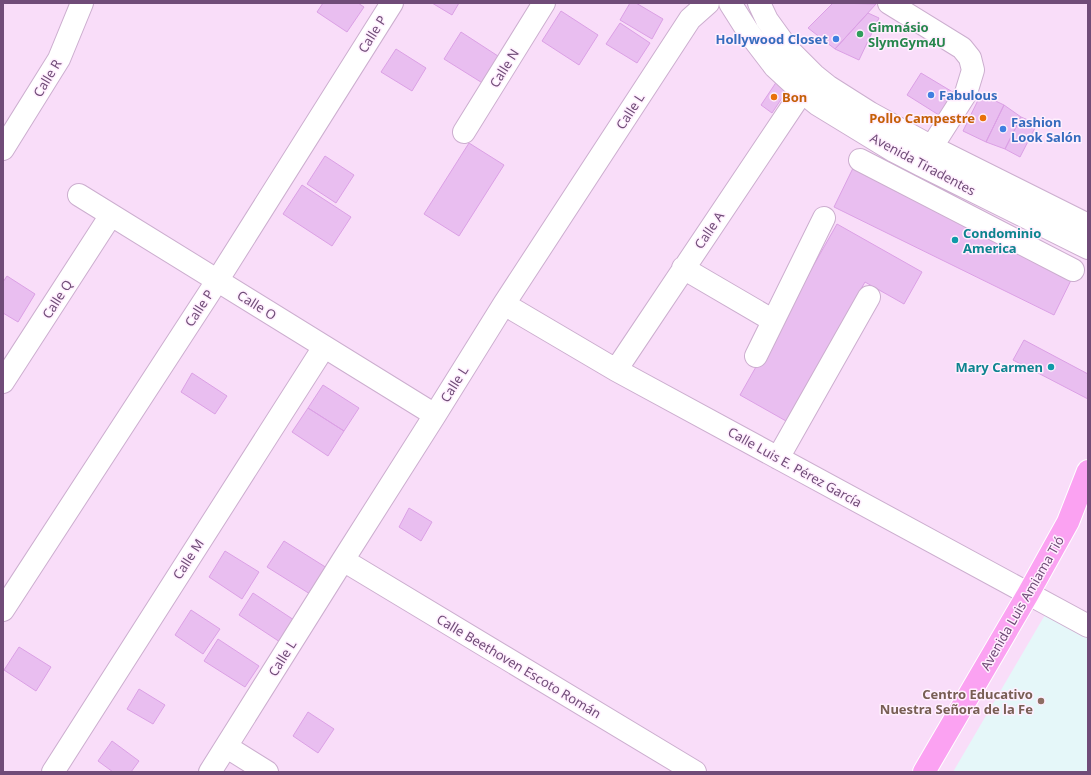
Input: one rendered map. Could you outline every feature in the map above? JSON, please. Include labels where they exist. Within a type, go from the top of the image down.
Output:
[{"type":"main road","name":"Avenida Luis Amiama Tió","points":[[924,772],[1028,594],[1068,522],[1088,471]]},
{"type":"street","name":"Calle R","points":[[3,149],[59,59],[82,3]]},
{"type":"street","name":"Calle P","points":[[3,610],[217,281],[392,3]]},
{"type":"street","name":"Calle N","points":[[464,132],[544,3]]},
{"type":"street","name":"Calle L","points":[[210,772],[504,304],[690,19],[708,3]]},
{"type":"street","name":"Avenida Tiradentes","points":[[730,3],[749,33],[775,67],[808,83],[829,87],[870,113],[926,156],[1088,248]]},
{"type":"street","name":"Avenida Tiradentes","points":[[759,3],[767,20],[788,49],[808,83],[817,104],[894,151],[926,156],[1088,224]]},
{"type":"street","points":[[889,3],[962,48],[970,58],[973,70],[966,93],[926,156]]},
{"type":"street","name":"Calle A","points":[[616,370],[808,83]]},
{"type":"street","points":[[882,172],[894,151]]},
{"type":"street","points":[[860,160],[1072,270]]},
{"type":"street","name":"Calle O","points":[[79,195],[435,415]]},
{"type":"street","name":"Calle Q","points":[[3,382],[111,215]]},
{"type":"street","points":[[756,356],[772,320],[824,218]]},
{"type":"street","points":[[683,268],[772,320]]},
{"type":"street","points":[[778,458],[869,297]]},
{"type":"street","name":"Calle Luis E. Pérez García","points":[[504,304],[616,370],[1088,626]]},
{"type":"street","name":"Calle M","points":[[52,772],[324,346]]},
{"type":"street","name":"Calle Beethoven Escoto Román","points":[[343,560],[695,772]]},
{"type":"street","points":[[227,747],[267,772]]},
{"type":"shaded area","points":[[3,3],[1088,3],[1088,772],[3,772]]},
{"type":"shaded area","name":"Centro Educativo Nuestra Señora de la Fe","points":[[1049,608],[1088,629],[1088,772],[953,772]]},
{"type":"building","points":[[323,3],[358,3],[364,7],[347,32],[317,12]]},
{"type":"building","points":[[432,3],[459,3],[452,15]]},
{"type":"building","points":[[630,3],[636,3],[663,19],[652,39],[620,20]]},
{"type":"building","points":[[833,3],[876,4],[835,49],[808,28]]},
{"type":"building","points":[[561,11],[598,35],[579,65],[542,41]]},
{"type":"building","name":"Gimnásio SlymGym4U","points":[[868,13],[879,18],[859,60],[835,49]]},
{"type":"building","points":[[620,23],[650,43],[637,63],[606,44]]},
{"type":"building","points":[[461,32],[501,58],[484,84],[444,59]]},
{"type":"building","points":[[396,49],[426,68],[412,91],[381,72]]},
{"type":"building","name":"Fabulous","points":[[921,73],[956,94],[942,117],[907,95]]},
{"type":"building","name":"Bon","points":[[777,81],[788,89],[772,113],[761,105]]},
{"type":"building","name":"Pollo Campestre","points":[[981,94],[1004,105],[986,142],[963,131]]},
{"type":"building","name":"Fashion Look Salón","points":[[1004,105],[1021,117],[1005,149],[986,142]]},
{"type":"building","points":[[1021,117],[1037,124],[1020,157],[1005,149]]},
{"type":"building","points":[[469,143],[504,165],[459,236],[424,214]]},
{"type":"building","points":[[325,156],[354,175],[336,203],[307,184]]},
{"type":"building","name":"Condominio America","points":[[855,164],[1075,272],[1054,315],[834,207]]},
{"type":"building","points":[[302,185],[351,217],[332,246],[283,214]]},
{"type":"building","points":[[837,224],[922,272],[904,304],[865,282],[786,421],[740,395]]},
{"type":"building","points":[[7,276],[35,294],[18,322],[3,313],[3,282]]},
{"type":"building","name":"Mary Carmen","points":[[1024,340],[1088,374],[1088,399],[1013,360]]},
{"type":"building","points":[[192,373],[227,396],[215,414],[181,392]]},
{"type":"building","points":[[323,385],[359,408],[344,431],[308,408]]},
{"type":"building","points":[[308,408],[344,431],[328,456],[292,432]]},
{"type":"building","points":[[409,508],[432,522],[421,541],[399,527]]},
{"type":"building","points":[[284,541],[327,568],[310,594],[267,567]]},
{"type":"building","points":[[225,551],[259,572],[242,599],[209,577]]},
{"type":"building","points":[[253,593],[294,620],[280,642],[239,615]]},
{"type":"building","points":[[191,610],[220,629],[203,654],[175,635]]},
{"type":"building","points":[[218,639],[259,666],[245,687],[204,661]]},
{"type":"building","points":[[19,647],[51,667],[36,691],[4,670]]},
{"type":"building","points":[[139,689],[165,705],[153,724],[127,709]]},
{"type":"building","points":[[308,712],[334,729],[318,753],[293,736]]},
{"type":"building","points":[[112,741],[139,761],[131,772],[113,772],[98,761]]},
{"type":"place","name":"Gimnásio SlymGym4U","points":[[860,34]]},
{"type":"place","name":"Hollywood Closet","points":[[836,39]]},
{"type":"place","name":"Fabulous","points":[[931,95]]},
{"type":"place","name":"Bon","points":[[774,97]]},
{"type":"place","name":"Pollo Campestre","points":[[983,118]]},
{"type":"place","name":"Fashion Look Salón","points":[[1003,129]]},
{"type":"place","name":"Condominio America","points":[[955,240]]},
{"type":"place","name":"Mary Carmen","points":[[1051,367]]},
{"type":"place","name":"Centro Educativo Nuestra Señora de la Fe","points":[[1041,701]]}]
